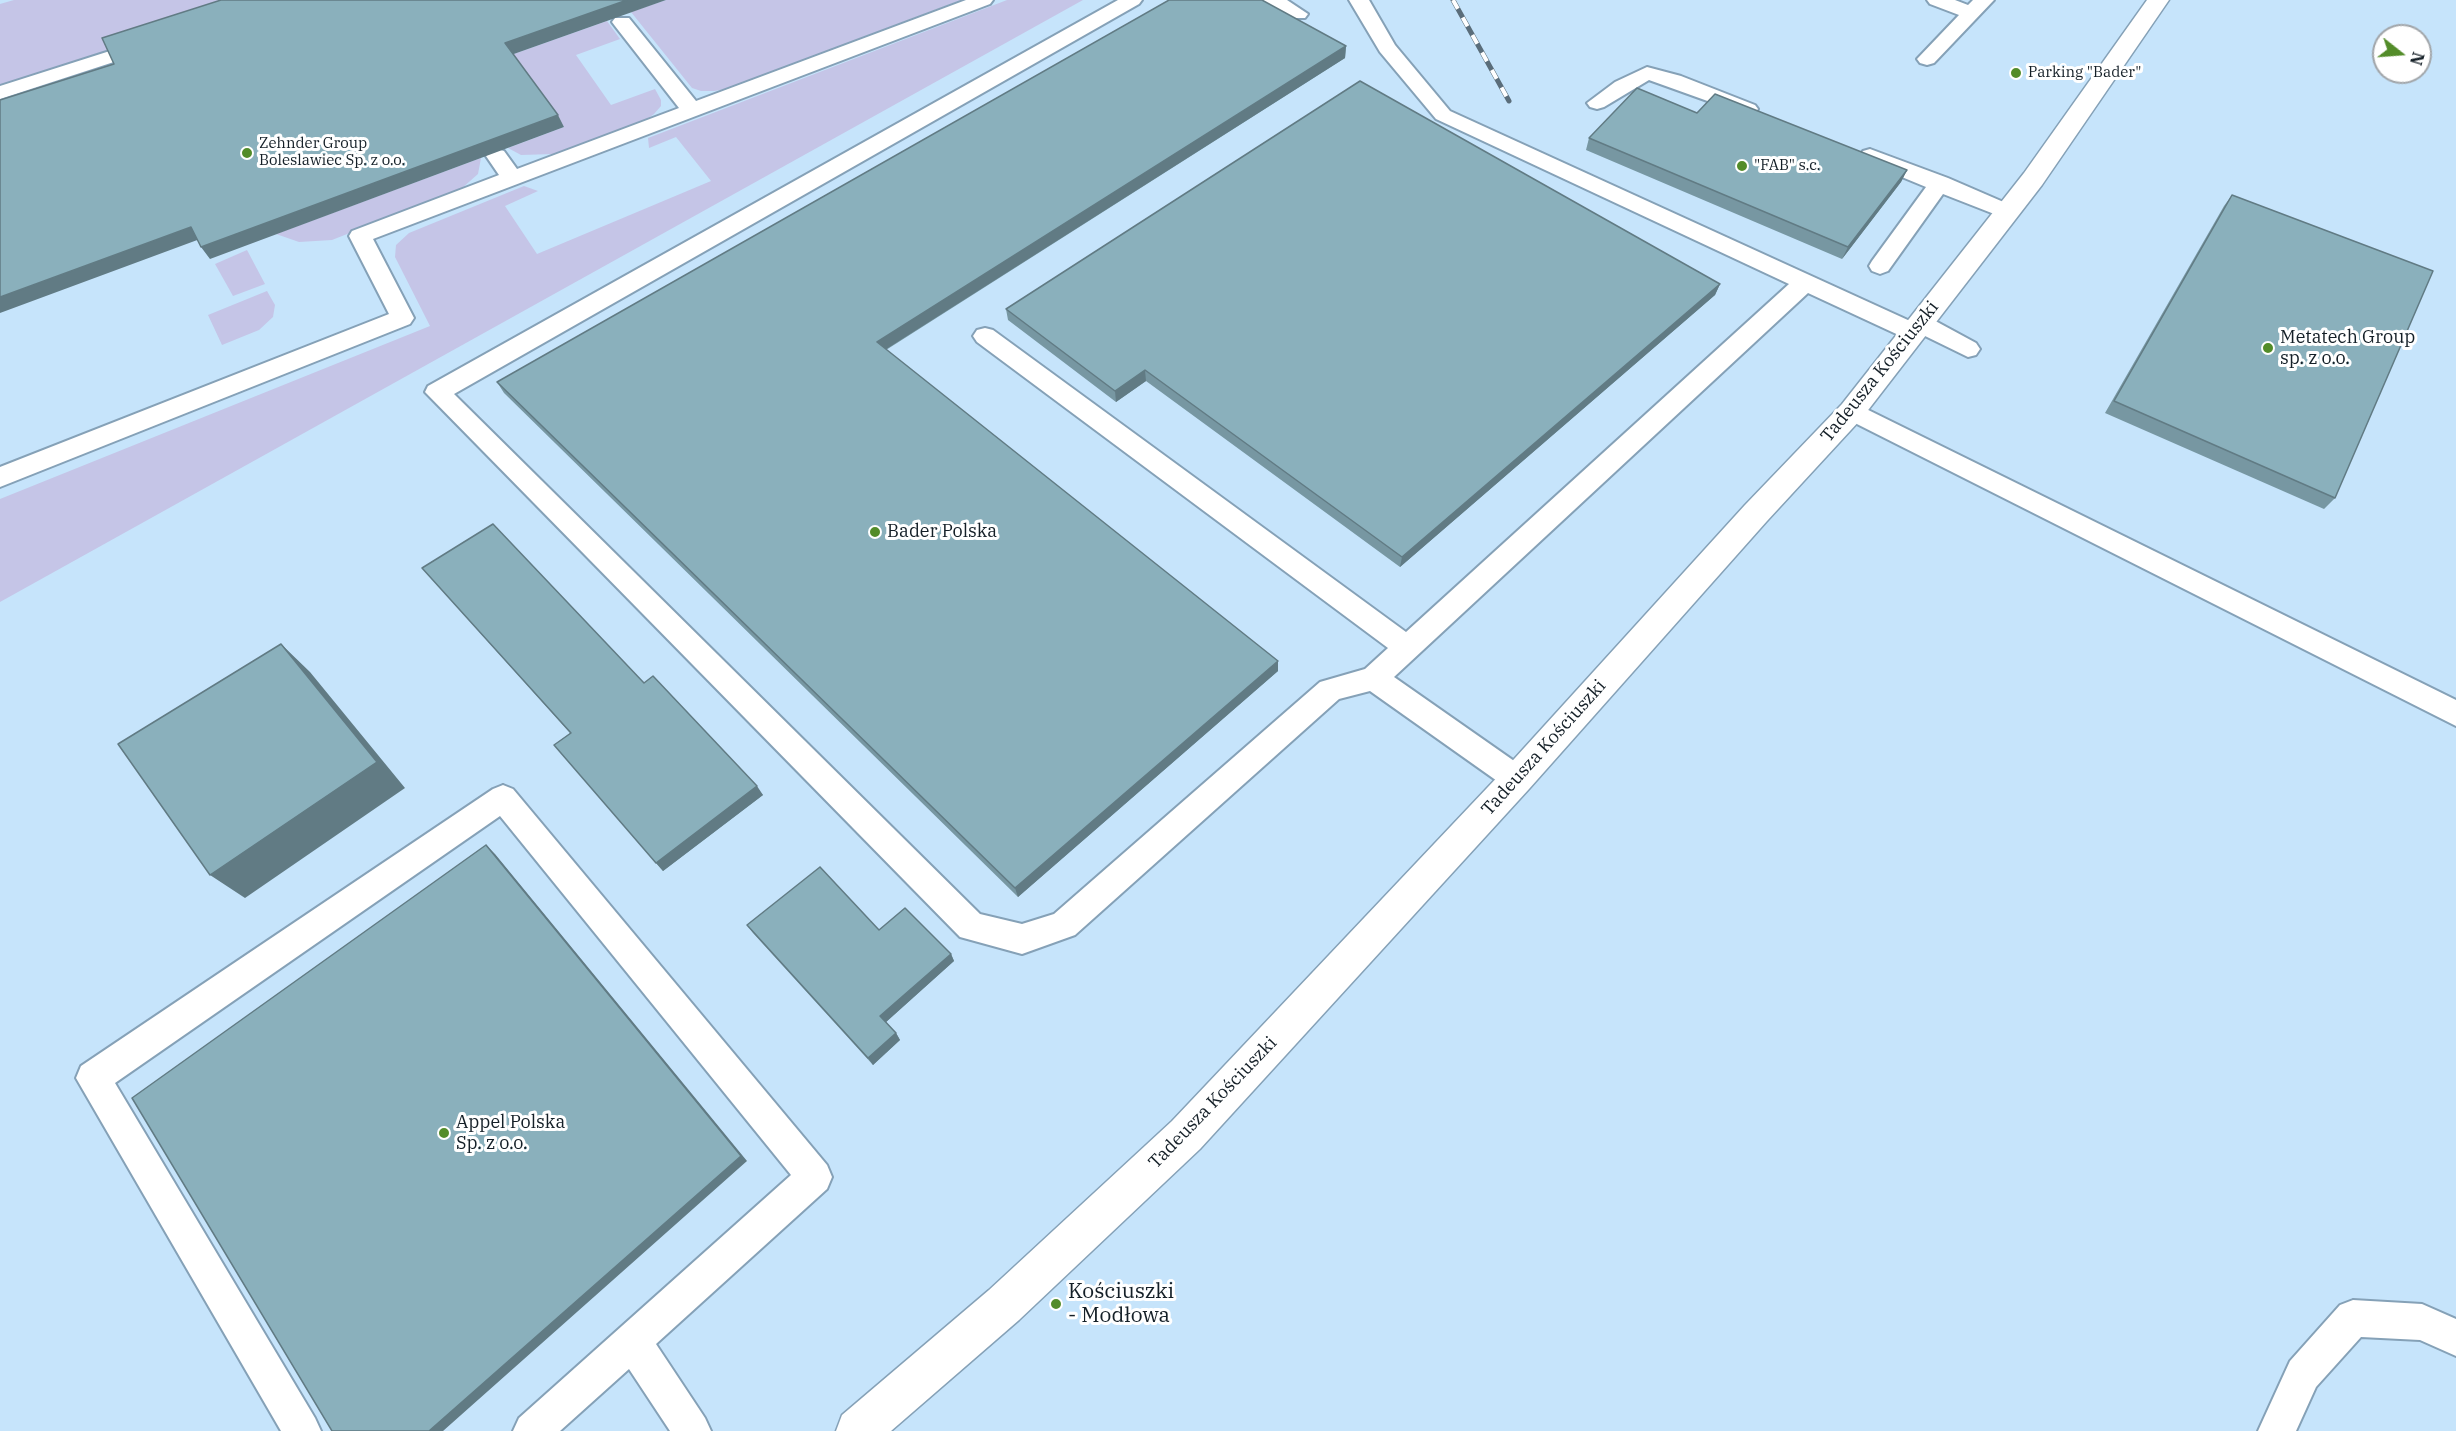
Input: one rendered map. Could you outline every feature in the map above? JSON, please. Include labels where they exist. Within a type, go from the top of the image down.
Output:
[{"type":"street","name":"Tadeusza Kościuszki","points":[[877,1425],[1186,1135],[1517,779],[1748,522],[1852,411],[2033,179],[2158,0]]},
{"type":"lane","points":[[0,477],[402,318],[360,236],[983,0]]},
{"type":"lane","points":[[1132,0],[437,392],[971,927],[1022,939],[1064,925],[1329,690],[1374,678],[1804,282]]},
{"type":"lane","points":[[1273,0],[1298,14]]},
{"type":"lane","points":[[1359,0],[1387,48],[1443,115],[1804,282],[1968,349]]},
{"type":"lane","points":[[1937,0],[1978,6]]},
{"type":"lane","points":[[1927,59],[1978,6]]},
{"type":"lane","points":[[622,22],[692,110]]},
{"type":"lane","points":[[0,93],[113,56]]},
{"type":"lane","points":[[1598,103],[1622,86],[1647,73],[1674,80],[1763,114]]},
{"type":"lane","points":[[1851,148],[2007,212]]},
{"type":"lane","points":[[497,156],[512,178]]},
{"type":"lane","points":[[1880,266],[1940,183]]},
{"type":"lane","points":[[986,336],[1408,648]]},
{"type":"lane","points":[[1852,411],[2456,714]]},
{"type":"lane","points":[[1374,678],[1517,779]]},
{"type":"lane","points":[[302,1431],[93,1078],[503,798],[815,1177],[532,1431]]},
{"type":"lane","points":[[2277,1431],[2303,1374],[2353,1318],[2422,1322],[2456,1338]]},
{"type":"lane","points":[[632,1341],[692,1431]]},
{"type":"shaded area","points":[[14,0],[262,0],[0,88],[0,4]]},
{"type":"shaded area","points":[[666,0],[961,0],[726,89],[701,91],[692,88],[631,12]]},
{"type":"shaded area","points":[[1007,0],[1083,0],[0,602],[0,499],[430,326],[395,257],[396,245],[409,233],[524,186],[538,191],[505,206],[537,254],[711,181],[676,137],[649,148],[648,138]]},
{"type":"shaded area","points":[[607,21],[620,39],[576,55],[611,105],[655,89],[661,100],[661,106],[643,122],[554,154],[521,155],[508,148],[564,127],[511,55]]},
{"type":"shaded area","points":[[481,158],[478,174],[461,189],[332,240],[299,242],[276,234]]},
{"type":"shaded area","points":[[247,250],[265,284],[233,296],[215,264]]},
{"type":"shaded area","points":[[267,291],[275,305],[273,317],[259,330],[222,345],[208,315]]},
{"type":"building","name":"Zehnder Group Boleslawiec Sp. z o.o.","points":[[221,0],[627,0],[505,43],[558,115],[201,247],[191,227],[0,297],[0,100],[114,64],[102,38]]},
{"type":"building","name":"Bader Polska","points":[[1169,0],[1262,0],[1346,46],[877,342],[1278,661],[1015,888],[497,382]]},
{"type":"building","points":[[1360,81],[1720,284],[1402,557],[1145,370],[1115,391],[1006,309]]},
{"type":"building","name":"\"FAB\" s.c.","points":[[1637,88],[1697,113],[1715,94],[1907,170],[1848,247],[1589,138]]},
{"type":"building","name":"Metatech Group sp. z o.o.","points":[[2232,195],[2433,271],[2335,498],[2114,401]]},
{"type":"building","points":[[493,524],[644,683],[653,676],[757,786],[656,863],[554,745],[571,733],[422,568]]},
{"type":"building","points":[[281,644],[377,762],[210,875],[118,744]]},
{"type":"building","name":"Appel Polska Sp. z o.o.","points":[[486,845],[741,1156],[429,1431],[332,1431],[132,1098]]},
{"type":"building","points":[[820,867],[879,930],[905,908],[951,954],[880,1016],[896,1033],[868,1058],[747,925]]},
{"type":"railway","points":[[1453,0],[1509,101]]},
{"type":"place","name":"Parking \"Bader\"","points":[[2016,73]]},
{"type":"place","name":"Zehnder Group Boleslawiec Sp. z o.o.","points":[[247,153]]},
{"type":"place","name":"\"FAB\" s.c.","points":[[1742,166]]},
{"type":"place","name":"Metatech Group sp. z o.o.","points":[[2268,348]]},
{"type":"place","name":"Bader Polska","points":[[875,532]]},
{"type":"place","name":"Appel Polska Sp. z o.o.","points":[[444,1133]]},
{"type":"place","name":"Kościuszki - Modłowa","points":[[1056,1304]]}]
